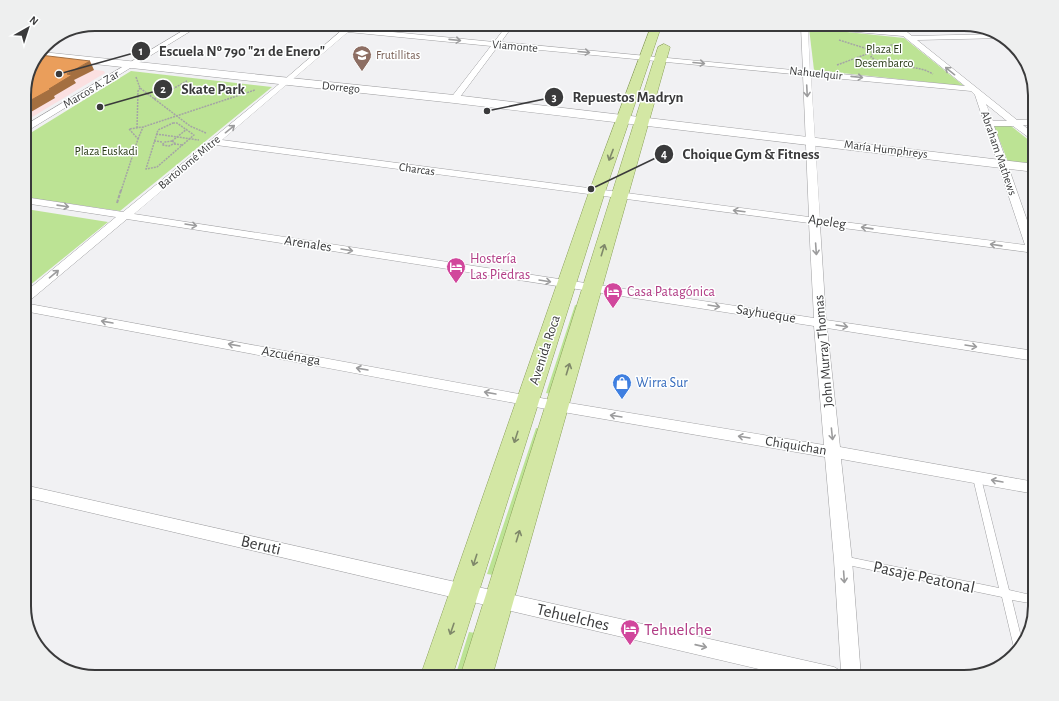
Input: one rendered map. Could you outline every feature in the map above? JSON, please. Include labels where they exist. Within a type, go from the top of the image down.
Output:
[{"type":"main road","name":"Avenida Roca","points":[[438,670],[597,192],[655,31]]},
{"type":"main road","name":"Avenida Roca","points":[[478,670],[667,38]]},
{"type":"main road","name":"Dorrego","points":[[45,55],[454,99],[642,121]]},
{"type":"main road","name":"María Humphreys","points":[[642,121],[1028,167]]},
{"type":"street","name":"Marcos A. Zar","points":[[31,126],[187,31]]},
{"type":"street","name":"Bartolomé Mitre","points":[[31,293],[287,82],[345,31]]},
{"type":"street","name":"Viamonte","points":[[357,31],[660,59]]},
{"type":"street","points":[[454,99],[506,31]]},
{"type":"street","name":"John Murray Thomas","points":[[805,31],[810,73],[810,140],[820,322],[834,452],[851,670]]},
{"type":"street","points":[[861,31],[908,36],[989,36]]},
{"type":"street","name":"Abraham Mathews","points":[[902,31],[1028,133]]},
{"type":"street","name":"Nahuelquir","points":[[660,59],[810,73],[976,92]]},
{"type":"street","name":"Abraham Mathews","points":[[976,92],[1028,236]]},
{"type":"street","points":[[988,124],[1028,122]]},
{"type":"street","name":"Charcas","points":[[216,140],[620,195]]},
{"type":"street","name":"Apeleg","points":[[620,195],[1028,251]]},
{"type":"street","name":"Arenales","points":[[31,201],[592,288]]},
{"type":"street","name":"Sayhueque","points":[[592,288],[1028,355]]},
{"type":"street","name":"Azcuénaga","points":[[31,308],[556,406]]},
{"type":"street","name":"Chiquichan","points":[[556,406],[834,452],[1028,487]]},
{"type":"street","name":"Beruti","points":[[31,493],[499,600]]},
{"type":"street","name":"Tehuelches","points":[[499,600],[804,670]]},
{"type":"lane","points":[[977,478],[1017,642]]},
{"type":"lane","name":"Pasaje Peatonal","points":[[843,560],[1028,599]]},
{"type":"path","points":[[810,73],[874,51],[908,36]]},
{"type":"path","points":[[874,51],[871,57],[883,65],[892,67],[918,67],[935,77]]},
{"type":"path","points":[[131,65],[140,88],[190,126],[216,140]]},
{"type":"path","points":[[154,99],[183,84],[198,72]]},
{"type":"path","points":[[137,128],[138,91],[140,88]]},
{"type":"path","points":[[138,139],[129,129],[143,127],[175,115],[256,90]]},
{"type":"path","points":[[175,123],[187,129],[194,134],[190,139],[157,167],[149,170],[145,168],[158,130],[175,123]]},
{"type":"path","points":[[114,213],[143,127]]},
{"type":"path","points":[[154,141],[172,141],[187,129]]},
{"type":"path","points":[[156,134],[190,139],[216,140]]},
{"type":"path","points":[[172,141],[175,142],[174,144]]},
{"type":"path","points":[[164,142],[162,145],[165,146],[174,144],[183,145]]},
{"type":"shaded area","points":[[40,63],[104,71],[105,73],[31,118],[31,91],[33,78]]},
{"type":"green space","name":"Plaza El Desembarco","points":[[809,31],[838,31],[904,38],[964,86],[814,70]]},
{"type":"green space","name":"Plaza Euskadi","points":[[131,71],[272,87],[120,211],[31,198],[31,133]]},
{"type":"green space","points":[[994,126],[1011,126],[1028,139],[1028,164],[1008,162]]},
{"type":"green space","points":[[31,210],[108,222],[31,284]]},
{"type":"green space","points":[[575,305],[579,306],[551,394],[546,393]]},
{"type":"green space","points":[[536,428],[541,429],[493,575],[487,574]]},
{"type":"green space","points":[[469,632],[475,633],[464,670],[457,670]]},
{"type":"building","points":[[44,56],[90,61],[67,74],[72,75],[49,89],[51,89],[31,100],[33,78]]},
{"type":"place","name":"Frutillitas","points":[[362,72]]},
{"type":"place","name":"Escuela Nº 790 \"21 de Enero\"","points":[[59,74]]},
{"type":"place","name":"Skate Park","points":[[100,107]]},
{"type":"place","name":"Repuestos Madryn","points":[[487,111]]},
{"type":"place","name":"Choique Gym & Fitness","points":[[591,189]]},
{"type":"place","name":"Hostería Las Piedras","points":[[456,284]]},
{"type":"place","name":"Casa Patagónica","points":[[613,309]]},
{"type":"place","name":"Wirra Sur","points":[[622,400]]},
{"type":"place","name":"Tehuelche","points":[[630,646]]}]
